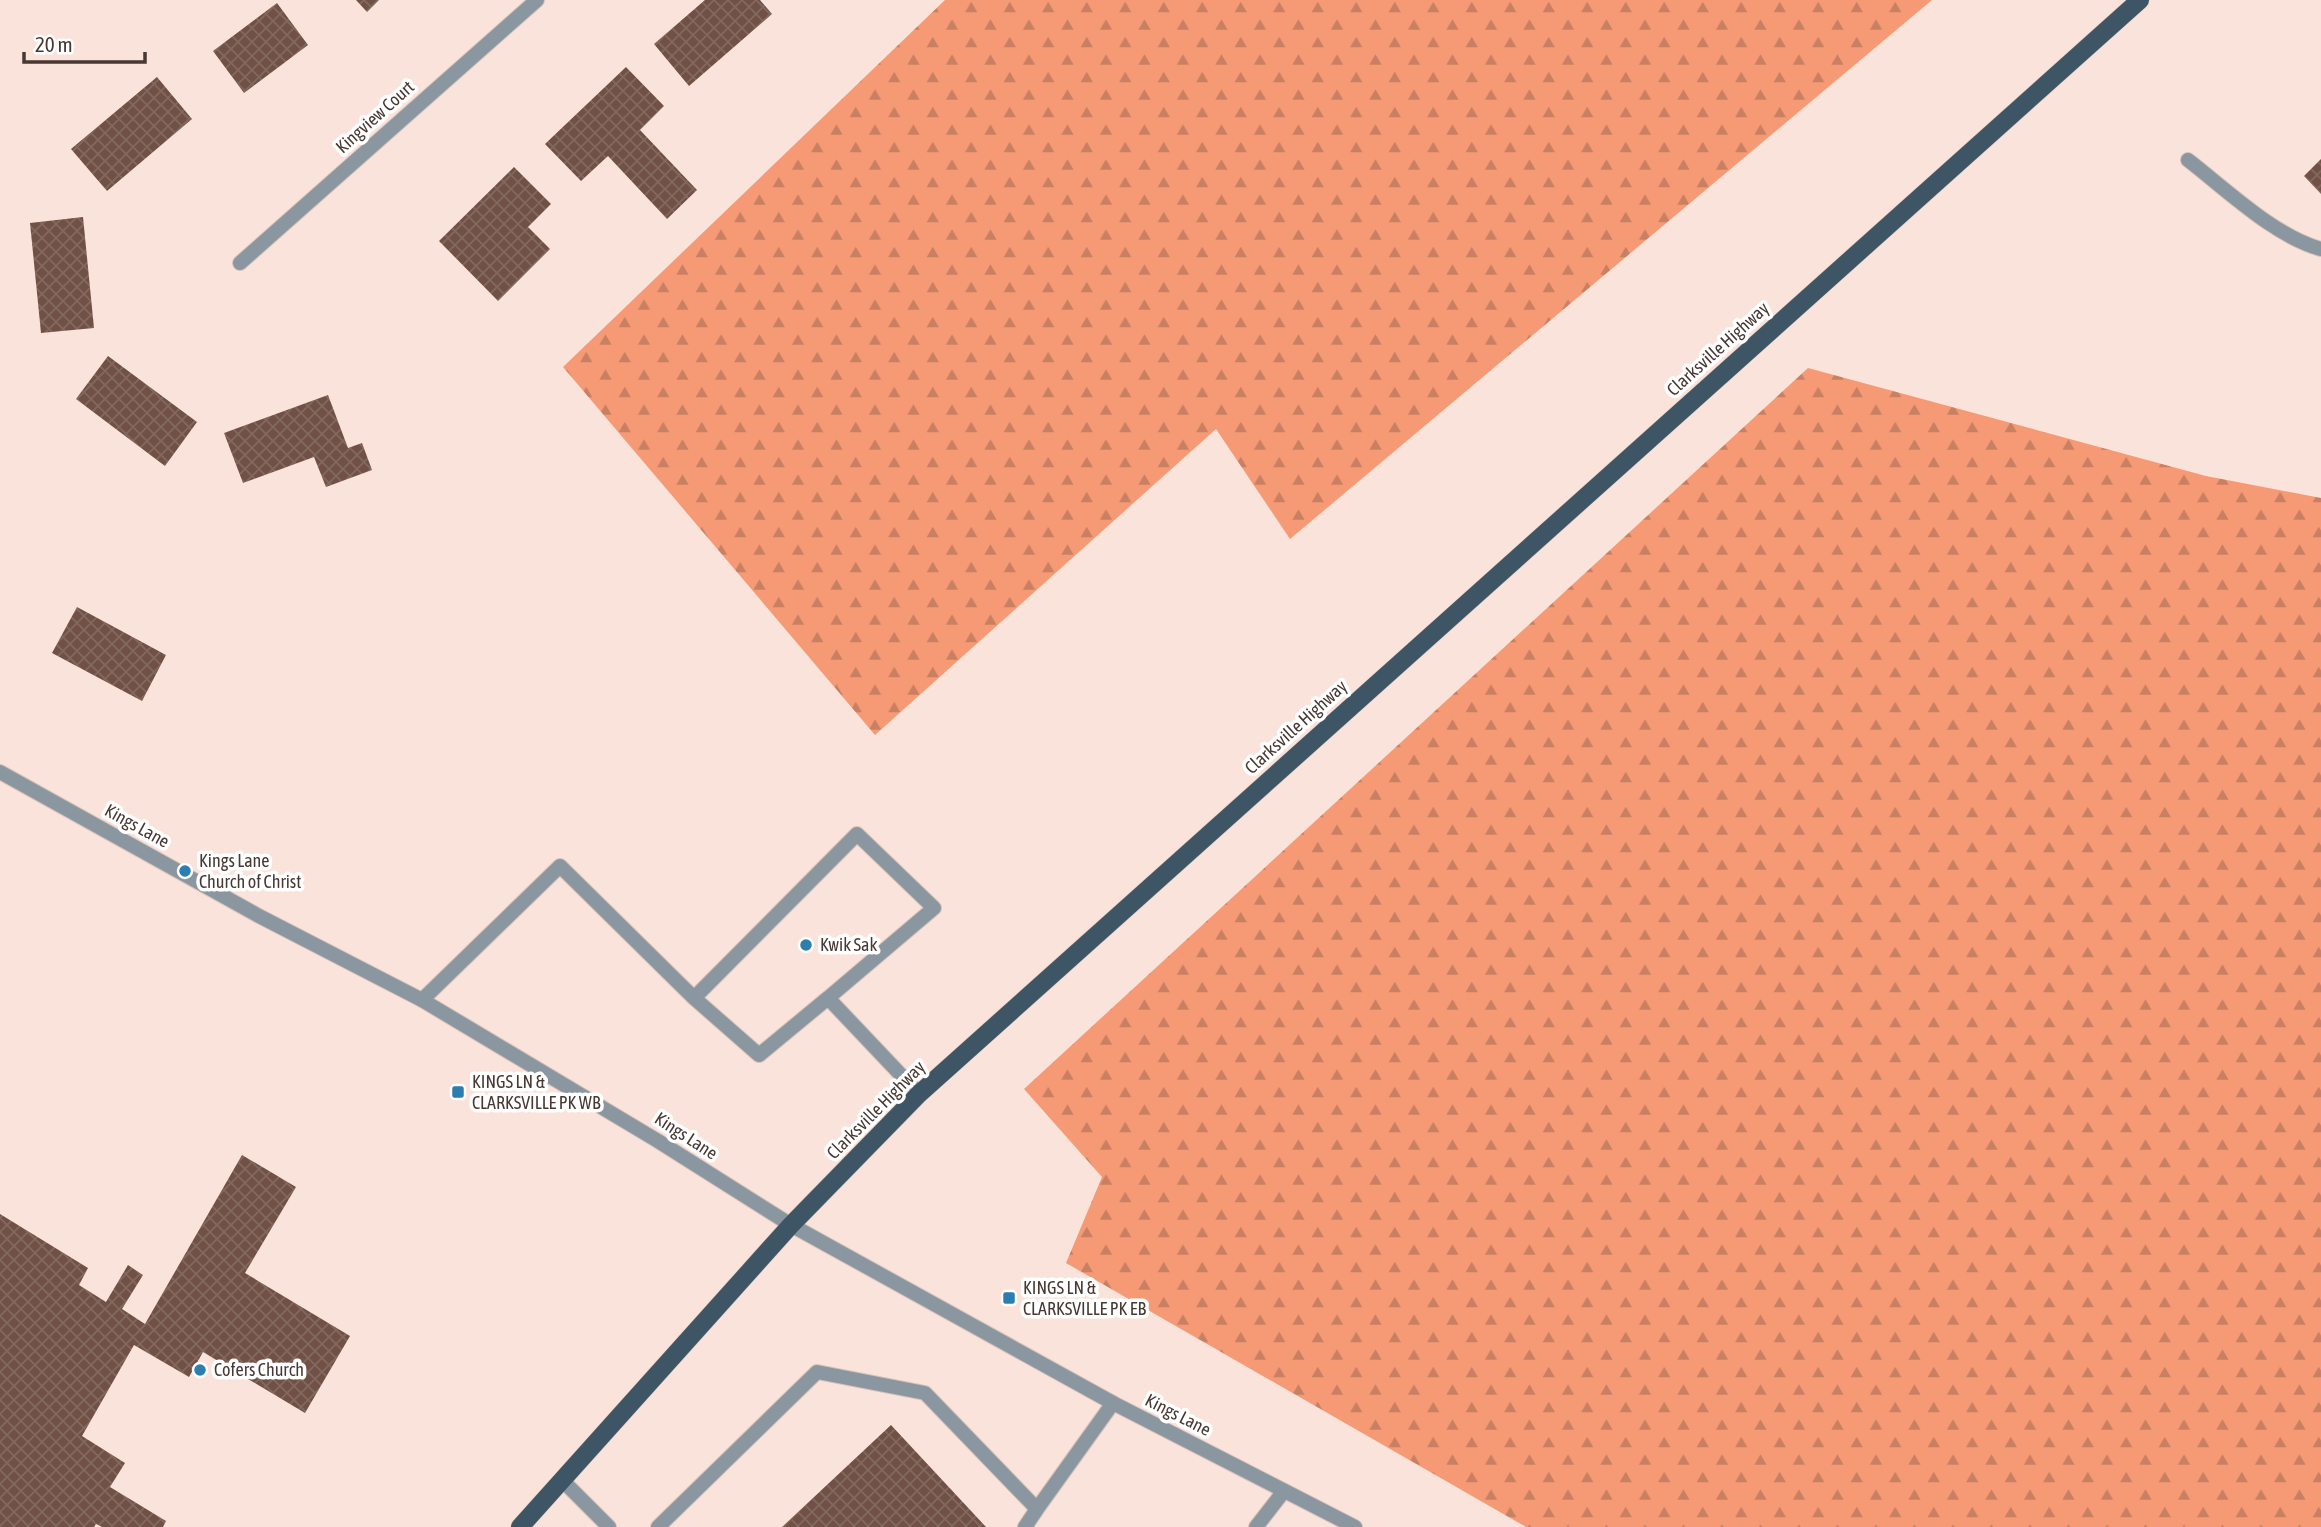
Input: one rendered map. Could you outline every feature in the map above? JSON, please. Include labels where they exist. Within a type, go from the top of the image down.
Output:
[{"type":"main road","name":"Clarksville Highway","points":[[520,1527],[791,1225],[919,1094],[2140,0]]},
{"type":"street","name":"Kingview Court","points":[[240,263],[537,0]]},
{"type":"street","points":[[2188,160],[2298,241],[2321,248]]},
{"type":"street","name":"Kings Lane","points":[[0,772],[259,916],[422,1000],[658,1141],[791,1225],[1113,1403],[1355,1527]]},
{"type":"street","points":[[422,1000],[560,866],[695,998],[759,1055],[934,908],[857,834],[695,998]]},
{"type":"street","points":[[828,998],[919,1094]]},
{"type":"street","points":[[658,1527],[817,1372],[925,1393],[1037,1509]]},
{"type":"street","points":[[1025,1527],[1113,1403]]},
{"type":"street","points":[[562,1480],[608,1527]]},
{"type":"street","points":[[1256,1527],[1284,1491]]},
{"type":"green space","points":[[945,0],[1932,0],[1290,539],[1216,429],[875,735],[563,367]]},
{"type":"green space","points":[[1808,368],[2206,476],[2321,498],[2321,1527],[1526,1527],[1066,1263],[1102,1177],[1024,1089]]},
{"type":"building","points":[[356,0],[379,0],[367,12]]},
{"type":"building","points":[[705,0],[760,0],[772,14],[689,86],[654,44]]},
{"type":"building","points":[[277,3],[308,45],[244,93],[213,51]]},
{"type":"building","points":[[626,67],[664,106],[640,130],[697,190],[667,219],[608,156],[581,181],[545,144]]},
{"type":"building","points":[[157,77],[192,119],[107,191],[71,149]]},
{"type":"building","points":[[2321,159],[2321,194],[2304,176]]},
{"type":"building","points":[[514,167],[551,204],[528,227],[550,249],[498,301],[439,241]]},
{"type":"building","points":[[83,217],[94,328],[41,333],[30,223]]},
{"type":"building","points":[[108,356],[197,422],[165,466],[76,399]]},
{"type":"building","points":[[328,395],[348,448],[362,443],[372,470],[326,487],[314,457],[243,483],[224,433]]},
{"type":"building","points":[[77,607],[166,655],[142,701],[52,653]]},
{"type":"building","points":[[242,1155],[296,1187],[245,1273],[350,1336],[305,1413],[203,1352],[189,1377],[134,1345],[82,1436],[125,1463],[110,1487],[166,1521],[163,1527],[102,1527],[96,1524],[94,1527],[0,1527],[0,1214],[88,1268],[79,1285],[106,1302],[128,1265],[143,1275],[122,1309],[145,1324]]},
{"type":"building","points":[[891,1425],[986,1527],[782,1527]]},
{"type":"place","name":"Kings Lane Church of Christ","points":[[185,871]]},
{"type":"place","name":"Kwik Sak","points":[[806,945]]},
{"type":"place","name":"KINGS LN & CLARKSVILLE PK WB","points":[[458,1092]]},
{"type":"place","name":"KINGS LN & CLARKSVILLE PK EB","points":[[1009,1298]]},
{"type":"place","name":"Cofers Church","points":[[200,1370]]}]
